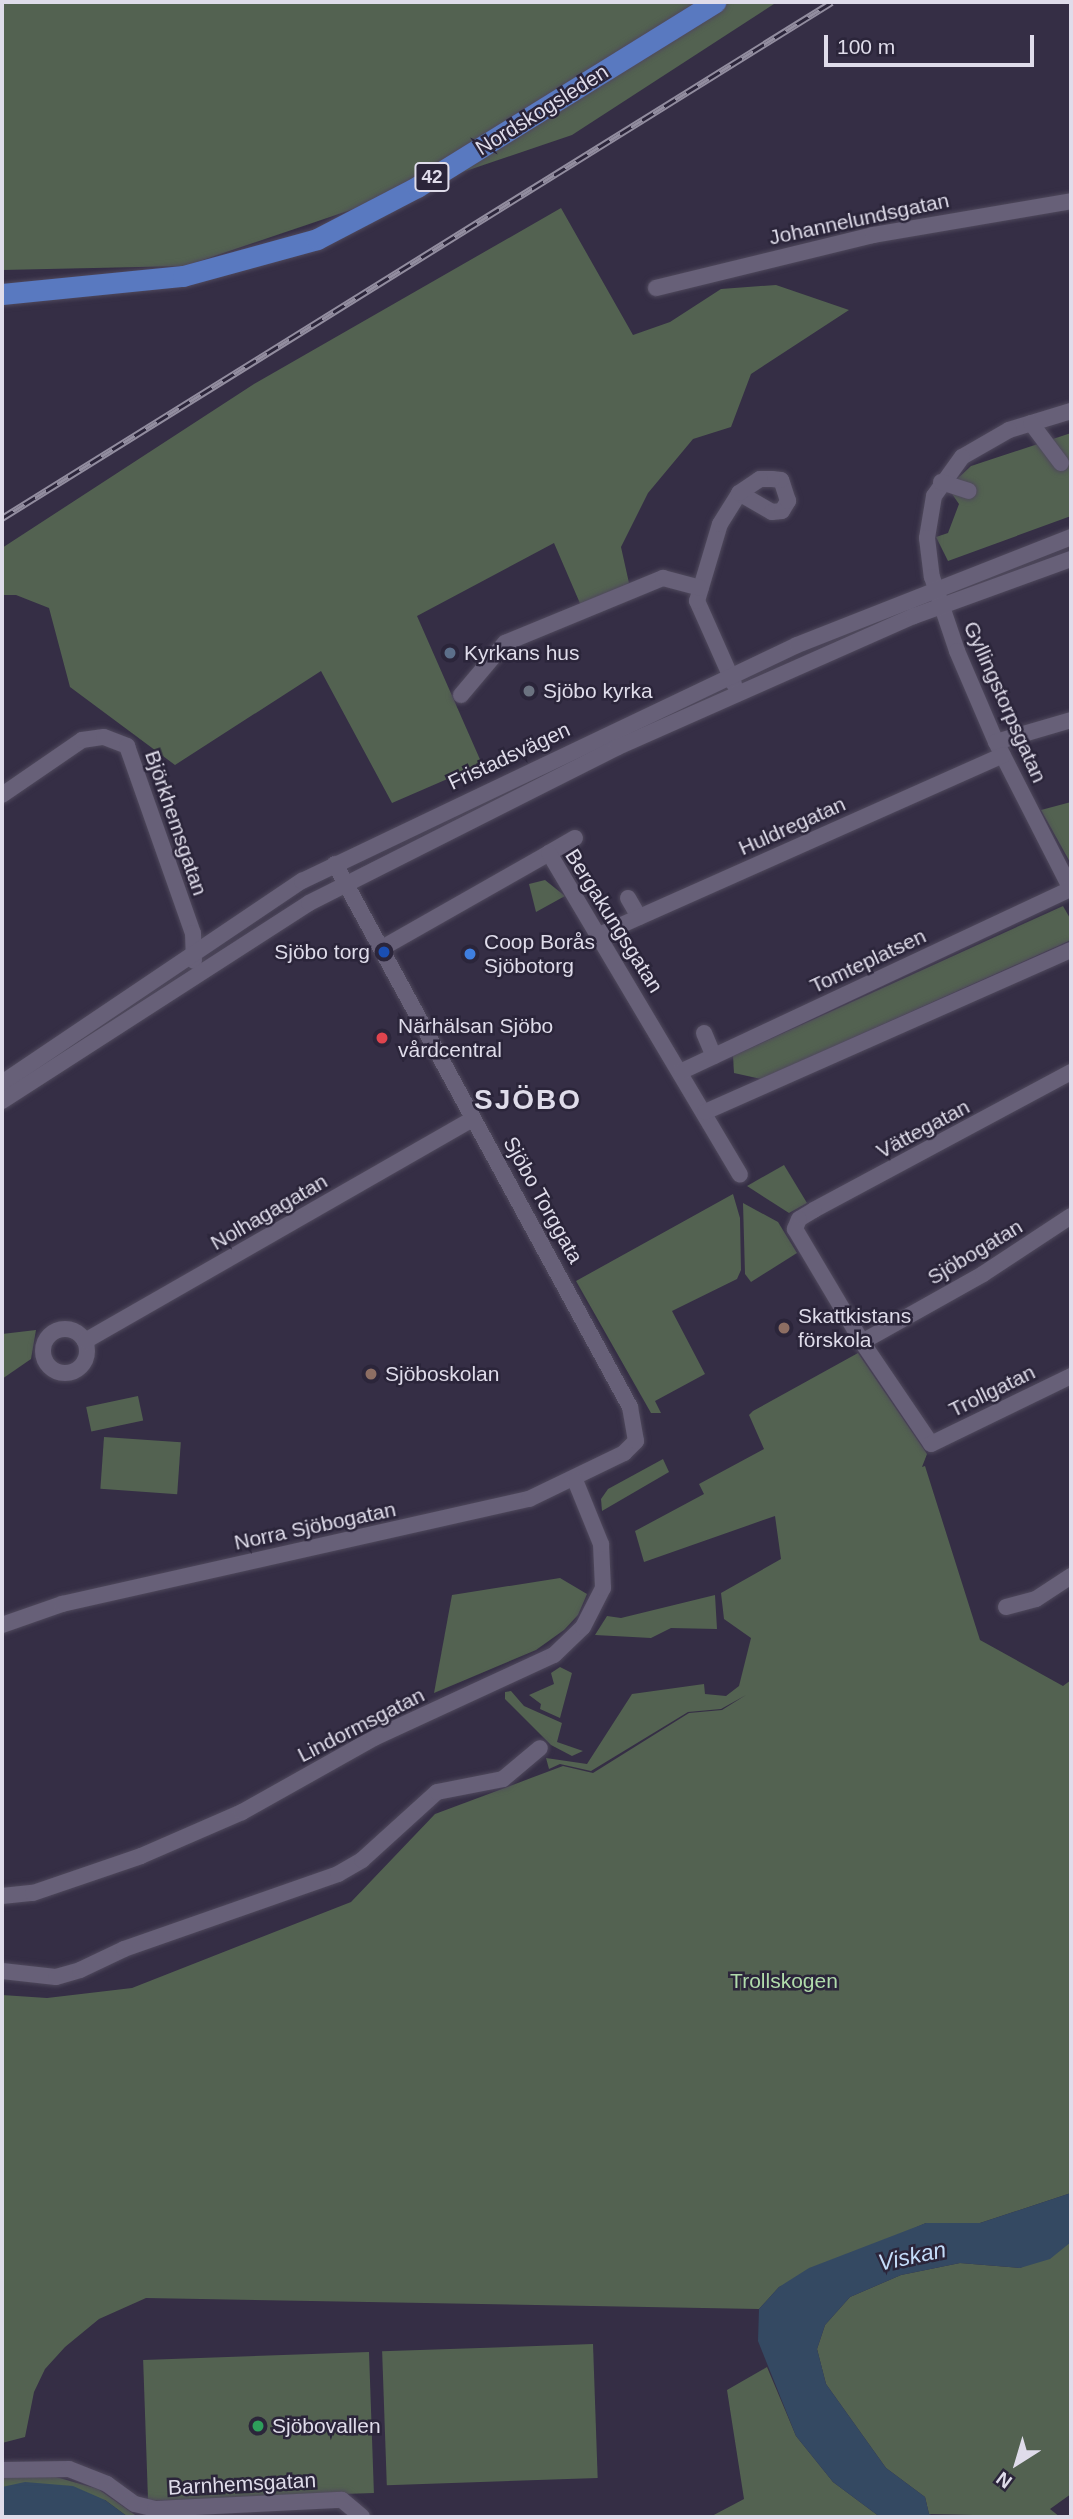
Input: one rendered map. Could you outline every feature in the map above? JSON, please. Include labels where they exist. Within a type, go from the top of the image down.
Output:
[{"type":"main road","name":"Nordskogsleden","points":[[2,294],[183,276],[317,239],[417,187],[715,2]]},
{"type":"street","name":"Johannelundsgatan","points":[[656,288],[873,235],[1071,201]]},
{"type":"street","points":[[969,491],[941,482],[962,457],[1031,423],[1071,411]]},
{"type":"street","points":[[1031,423],[1060,463]]},
{"type":"street","name":"Gyllingstorpsgatan","points":[[941,482],[929,513],[927,538],[936,589],[1000,748],[1071,889]]},
{"type":"street","points":[[739,493],[723,516],[697,601],[739,695]]},
{"type":"street","name":"Fristadsvägen","points":[[2,1083],[194,952],[302,881],[335,864],[731,676],[936,589],[1071,537]]},
{"type":"street","name":"Fristadsvägen","points":[[2,1101],[194,974],[347,885],[618,747],[942,606],[1071,559]]},
{"type":"street","points":[[461,695],[505,643],[663,578],[701,588]]},
{"type":"street","name":"Huldregatan","points":[[599,935],[650,918],[1000,748],[1071,720]]},
{"type":"street","name":"Björkhemsgatan","points":[[2,795],[82,740],[104,737],[127,746],[193,933],[194,974]]},
{"type":"street","points":[[548,853],[575,838]]},
{"type":"street","name":"Bergakungsgatan","points":[[382,948],[548,853],[681,1071],[740,1175]]},
{"type":"street","name":"Sjöbo Torggata","points":[[335,864],[630,1407],[638,1434],[631,1450]]},
{"type":"street","name":"Tomteplatsen","points":[[681,1071],[1071,889]]},
{"type":"street","points":[[628,898],[650,918]]},
{"type":"street","points":[[705,1112],[1071,950]]},
{"type":"street","points":[[704,1033],[714,1056]]},
{"type":"street","name":"Vättegatan","points":[[862,1342],[797,1235],[796,1224],[814,1210],[1071,1072]]},
{"type":"street","name":"Nolhagagatan","points":[[85,1341],[473,1119]]},
{"type":"street","name":"Sjöbogatan","points":[[862,1342],[1071,1216]]},
{"type":"street","name":"Trollgatan","points":[[862,1342],[931,1444],[1071,1376]]},
{"type":"street","name":"Norra Sjöbogatan","points":[[2,1625],[62,1604],[529,1499],[575,1480],[631,1450]]},
{"type":"street","name":"Lindormsgatan","points":[[2,1896],[33,1893],[141,1856],[242,1812],[374,1738],[554,1655],[583,1627],[603,1588],[601,1544],[575,1480]]},
{"type":"street","points":[[1006,1607],[1036,1599],[1071,1576]]},
{"type":"street","points":[[2,1971],[56,1977],[79,1970],[124,1949],[338,1874],[362,1860],[437,1792],[503,1779],[540,1748]]},
{"type":"street","name":"Barnhemsgatan","points":[[2,2470],[69,2469],[107,2484],[135,2504],[155,2509],[342,2500],[362,2517]]},
{"type":"green space","points":[[2,2],[777,2],[572,135],[185,266],[2,270]]},
{"type":"green space","points":[[561,208],[633,335],[670,322],[721,289],[776,285],[849,310],[751,374],[731,427],[693,439],[648,493],[621,547],[629,583],[582,608],[554,543],[417,616],[482,764],[392,803],[321,671],[175,765],[70,687],[49,608],[16,595],[2,595],[2,548],[254,384]]},
{"type":"green space","points":[[1071,433],[1071,516],[948,561],[936,537],[948,533],[959,504],[950,491],[956,480],[971,466]]},
{"type":"green space","points":[[1071,802],[1071,864],[1041,810]]},
{"type":"green space","points":[[545,880],[565,896],[536,912],[529,884]]},
{"type":"green space","points":[[1063,906],[1071,920],[1071,940],[761,1079],[734,1073],[733,1056]]},
{"type":"green space","points":[[784,1165],[807,1203],[789,1213],[747,1186]]},
{"type":"green space","points":[[733,1194],[740,1218],[741,1270],[737,1279],[672,1311],[705,1374],[655,1401],[661,1413],[651,1413],[576,1281]]},
{"type":"green space","points":[[743,1203],[778,1222],[797,1253],[751,1282],[745,1274]]},
{"type":"green space","points":[[36,1330],[31,1359],[2,1379],[2,1334]]},
{"type":"green space","name":"Trollskogen","points":[[858,1353],[927,1454],[922,1467],[925,1466],[980,1640],[1063,1686],[1071,1680],[1071,2193],[980,2223],[926,2223],[779,2287],[759,2309],[146,2298],[99,2319],[65,2347],[45,2369],[34,2392],[25,2437],[2,2443],[2,1995],[47,1998],[132,1988],[351,1902],[435,1814],[563,1766],[593,1773],[689,1713],[722,1710],[746,1695],[721,1709],[688,1712],[591,1771],[560,1764],[549,1769],[546,1758],[587,1764],[632,1694],[704,1684],[705,1694],[726,1696],[739,1686],[751,1638],[724,1619],[721,1593],[781,1559],[775,1516],[644,1562],[635,1531],[704,1494],[699,1484],[764,1449],[749,1415],[753,1411]]},
{"type":"green space","points":[[138,1396],[143,1420],[91,1431],[86,1407]]},
{"type":"green space","points":[[104,1437],[181,1442],[177,1494],[100,1489]]},
{"type":"green space","points":[[663,1459],[669,1472],[602,1511],[601,1499],[608,1489]]},
{"type":"green space","points":[[560,1578],[587,1594],[578,1615],[564,1630],[536,1650],[434,1693],[452,1595]]},
{"type":"green space","points":[[715,1595],[717,1629],[671,1628],[651,1638],[595,1635],[607,1616],[621,1618]]},
{"type":"green space","points":[[560,1667],[572,1673],[560,1718],[540,1709],[541,1704],[529,1695],[554,1684],[551,1673]]},
{"type":"green space","points":[[511,1691],[524,1706],[562,1723],[557,1742],[583,1751],[572,1756],[551,1745],[505,1699],[505,1692]]},
{"type":"green space","points":[[1071,2242],[1071,2494],[1050,2509],[1060,2517],[929,2514],[925,2497],[886,2468],[826,2384],[817,2349],[825,2325],[850,2297],[901,2275],[960,2263],[1020,2268]]},
{"type":"green space","points":[[593,2344],[598,2478],[387,2485],[382,2351]]},
{"type":"green space","name":"Sjöbovallen","points":[[369,2352],[374,2493],[148,2501],[143,2360]]},
{"type":"green space","points":[[767,2367],[796,2436],[833,2482],[880,2517],[710,2517],[744,2499],[727,2390]]},
{"type":"green space","points":[[49,2475],[98,2489],[138,2517],[128,2517],[105,2500],[2,2493],[2,2476]]},
{"type":"water","name":"Viskan","points":[[1071,2193],[1071,2242],[1050,2259],[1020,2268],[960,2263],[901,2275],[850,2297],[825,2325],[817,2349],[826,2384],[886,2468],[925,2497],[929,2514],[936,2517],[880,2517],[833,2482],[796,2436],[758,2341],[759,2309],[779,2287],[809,2268],[926,2223],[980,2223]]},
{"type":"water","points":[[25,2482],[73,2486],[105,2500],[128,2517],[2,2517],[2,2487]]},
{"type":"railway","points":[[2,518],[832,2]]},
{"type":"place","name":"Kyrkans hus","points":[[450,653]]},
{"type":"place","name":"Sjöbo kyrka","points":[[529,691]]},
{"type":"place","name":"Sjöbo torg","points":[[384,952]]},
{"type":"place","name":"Coop Borås Sjöbotorg","points":[[470,954]]},
{"type":"place","name":"Närhälsan Sjöbo vårdcentral","points":[[382,1038]]},
{"type":"place","name":"Skattkistans förskola","points":[[784,1328]]},
{"type":"place","name":"Sjöboskolan","points":[[371,1374]]},
{"type":"place","name":"Sjöbovallen","points":[[258,2426]]},
{"type":"district","name":"SJÖBO","points":[[528,1100]]}]
